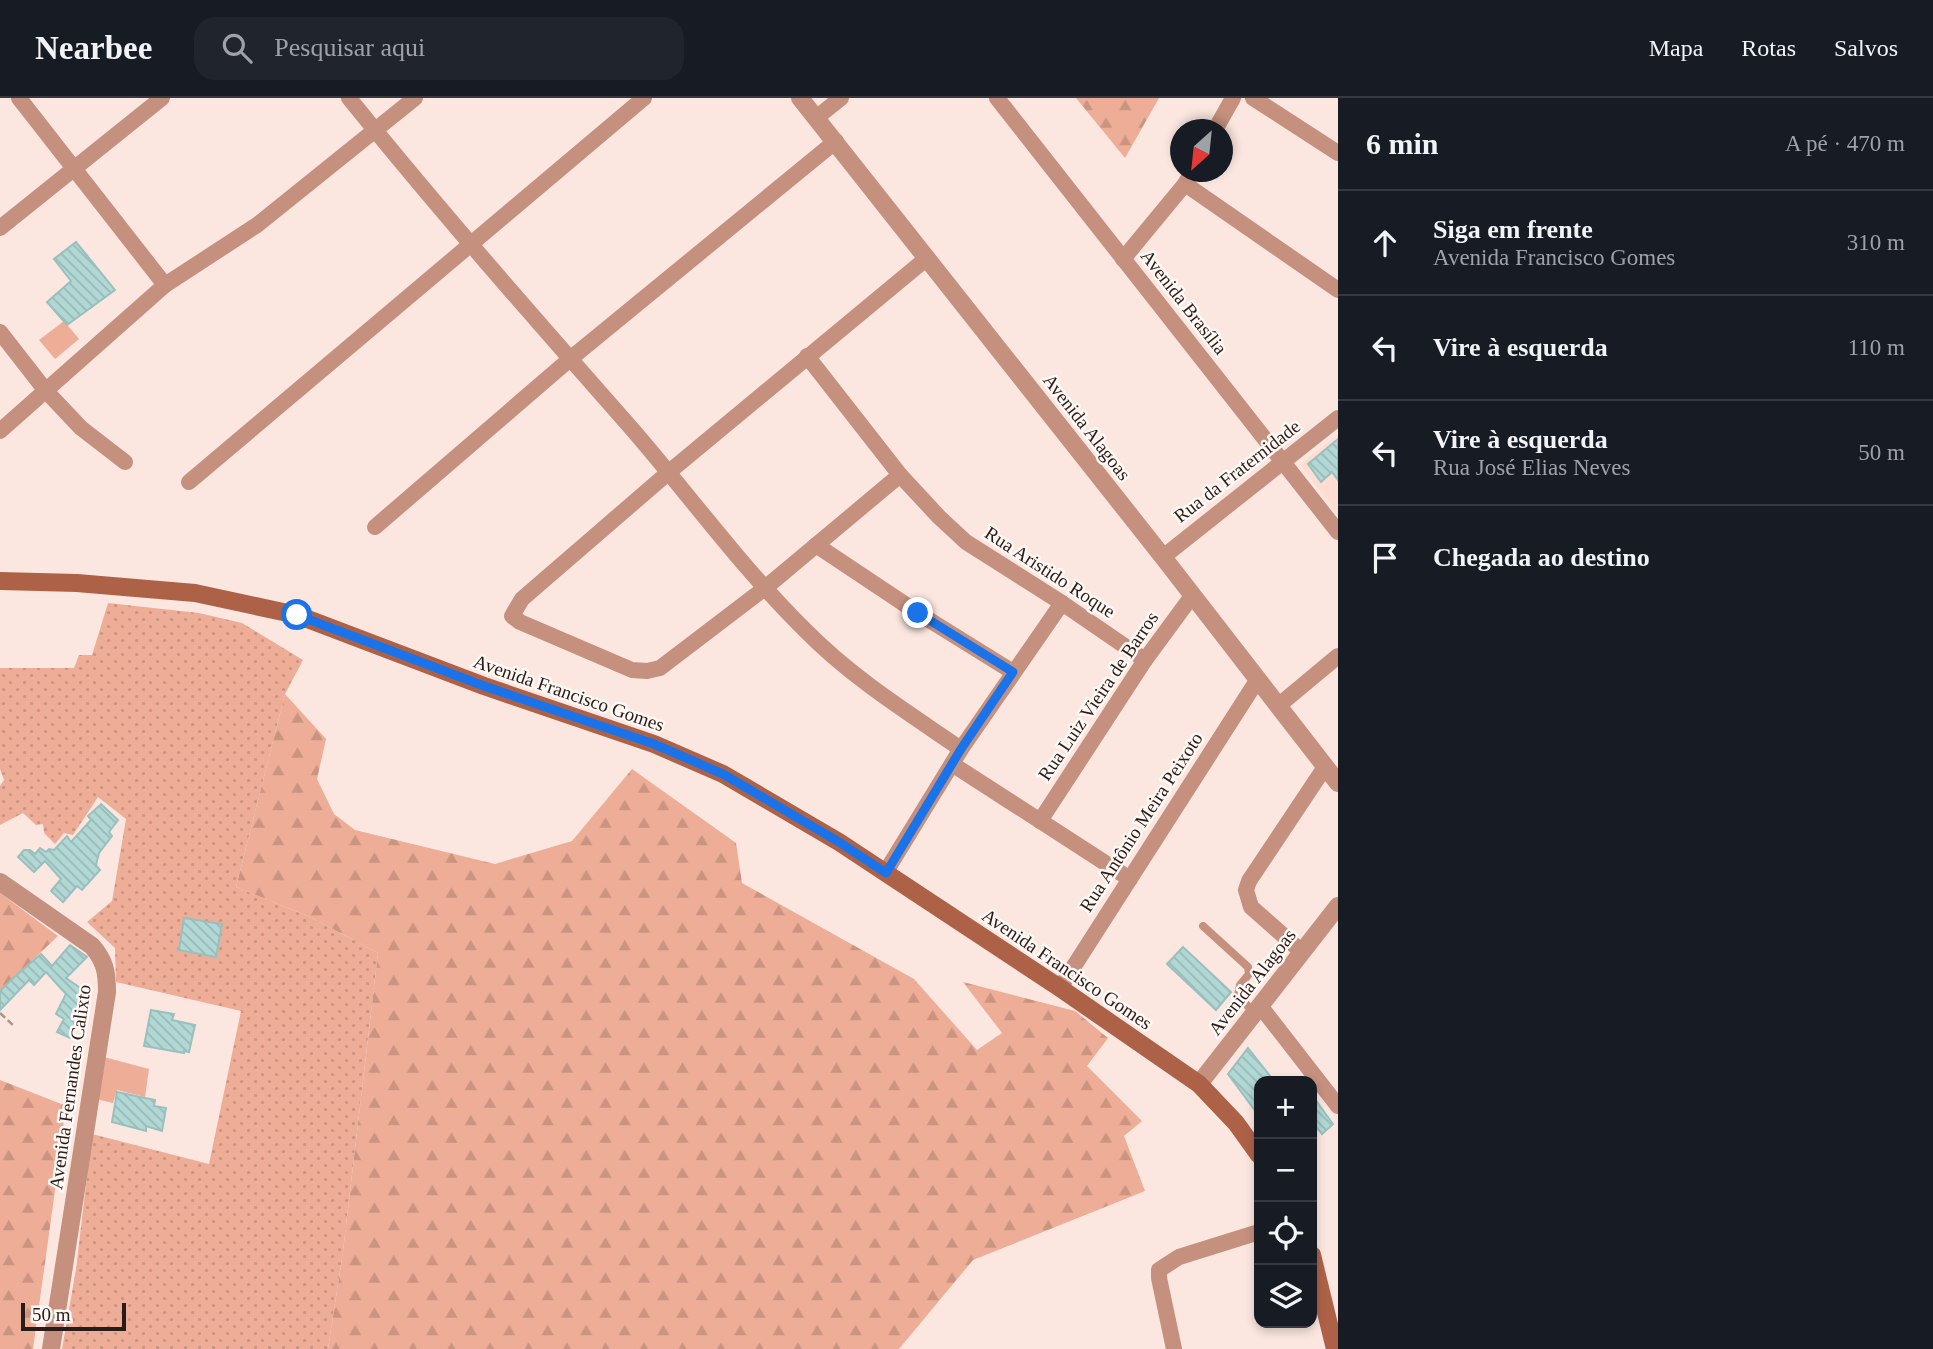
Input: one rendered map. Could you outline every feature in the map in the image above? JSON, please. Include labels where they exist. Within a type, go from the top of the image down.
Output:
[{"type":"main road","name":"Avenida Francisco Gomes","points":[[0,581],[77,583],[195,593],[297,615],[484,686],[654,744],[723,774],[839,842],[1199,1084],[1236,1123],[1254,1148]]},
{"type":"main road","points":[[1314,1265],[1335,1349]]},
{"type":"street","points":[[19,98],[165,285]]},
{"type":"street","points":[[0,228],[162,98]]},
{"type":"street","points":[[349,98],[765,588],[806,631],[870,687],[961,749]]},
{"type":"street","points":[[0,431],[165,285],[257,225],[415,98]]},
{"type":"street","points":[[189,482],[644,98]]},
{"type":"street","name":"Avenida Alagoas","points":[[800,98],[1338,783]]},
{"type":"street","points":[[816,118],[841,98]]},
{"type":"street","name":"Avenida Brasília","points":[[997,98],[1338,532]]},
{"type":"street","points":[[1221,119],[1233,98]]},
{"type":"street","points":[[1253,98],[1337,149]]},
{"type":"street","points":[[375,527],[570,359],[835,141]]},
{"type":"street","points":[[1123,259],[1185,182]]},
{"type":"street","points":[[1193,182],[1338,290]]},
{"type":"street","points":[[900,475],[765,588],[660,668],[632,670],[520,622],[512,615],[522,599],[669,472],[927,258]]},
{"type":"street","points":[[0,332],[46,391],[81,428],[125,462]]},
{"type":"street","name":"Rua Aristido Roque","points":[[807,356],[900,475],[966,542],[1145,660]]},
{"type":"street","name":"Rua da Fraternidade","points":[[1163,557],[1338,418]]},
{"type":"street","points":[[816,545],[1013,672]]},
{"type":"street","name":"Rua Luiz Vieira de Barros","points":[[1040,821],[1145,660],[1192,596]]},
{"type":"street","points":[[886,873],[961,749],[1062,603]]},
{"type":"street","points":[[1278,706],[1338,656]]},
{"type":"street","name":"Rua Antônio Meira Peixoto","points":[[1059,988],[1258,679]]},
{"type":"street","points":[[952,764],[1130,879]]},
{"type":"street","points":[[1302,952],[1251,908],[1246,890],[1249,881],[1325,767]]},
{"type":"street","name":"Avenida Fernandes Calixto","points":[[0,881],[92,946],[107,971],[107,992],[51,1349]]},
{"type":"street","name":"Avenida Alagoas","points":[[1199,1084],[1338,906]]},
{"type":"street","points":[[1258,1010],[1338,1106]]},
{"type":"street","points":[[1174,1349],[1159,1270],[1179,1257],[1254,1234]]},
{"type":"lane","points":[[1203,926],[1248,967],[1249,974],[1240,985],[1238,995],[1258,1010]]},
{"type":"path","points":[[0,1013],[15,1027]]},
{"type":"shaded area","points":[[1338,434],[1338,515],[1300,464]]},
{"type":"green space","points":[[1076,98],[1159,98],[1125,158]]},
{"type":"green space","points":[[64,321],[79,339],[55,359],[39,340]]},
{"type":"green space","points":[[108,603],[199,613],[242,623],[303,660],[285,694],[236,887],[310,917],[378,953],[343,1251],[328,1349],[62,1349],[76,1269],[92,1134],[209,1164],[241,1011],[116,982],[115,948],[87,922],[112,901],[126,819],[98,797],[73,835],[64,833],[55,844],[44,833],[43,824],[36,825],[23,813],[0,825],[0,786],[4,780],[0,769],[0,668],[74,668],[79,655],[92,655]]},
{"type":"green space","points":[[285,694],[326,739],[317,779],[334,814],[355,830],[495,864],[572,841],[632,769],[736,843],[742,883],[914,979],[977,1050],[1002,1033],[963,982],[1075,1011],[1108,1038],[1087,1066],[1142,1121],[1124,1136],[1145,1191],[973,1260],[899,1349],[328,1349],[343,1251],[378,953],[310,917],[236,887]]},
{"type":"green space","points":[[0,893],[58,936],[0,991]]},
{"type":"green space","points":[[104,1057],[149,1069],[145,1097],[117,1090],[113,1103],[96,1099]]},
{"type":"green space","points":[[0,1080],[64,1105],[63,1133],[33,1349],[0,1349]]},
{"type":"building","points":[[76,242],[115,290],[67,325],[47,302],[71,281],[54,259]]},
{"type":"building","points":[[1338,439],[1338,480],[1332,472],[1321,482],[1308,464]]},
{"type":"building","points":[[101,804],[118,820],[109,832],[112,836],[99,853],[96,865],[100,870],[82,890],[77,886],[63,902],[51,891],[61,879],[45,861],[34,872],[18,857],[24,850],[35,854],[40,848],[46,852],[49,849],[54,850],[67,836],[71,842],[91,820],[88,816]]},
{"type":"building","points":[[184,918],[222,924],[216,957],[179,950]]},
{"type":"building","points":[[70,945],[87,957],[66,978],[89,994],[86,1013],[70,1038],[57,1032],[64,1019],[56,1014],[66,994],[46,972],[34,985],[29,980],[0,1010],[0,991],[11,980],[41,954],[52,966]]},
{"type":"building","points":[[1183,947],[1231,992],[1216,1010],[1167,964]]},
{"type":"building","points":[[151,1010],[174,1014],[172,1020],[195,1025],[189,1052],[144,1046]]},
{"type":"building","points":[[1248,1048],[1270,1076],[1254,1076],[1254,1109],[1228,1074]]},
{"type":"building","points":[[117,1092],[155,1100],[154,1106],[166,1108],[162,1131],[146,1126],[146,1131],[112,1122]]},
{"type":"building","points":[[1317,1102],[1333,1124],[1322,1134],[1317,1128]]},
{"type":"route","points":[[297,615],[484,686],[654,744],[723,774],[886,873],[961,749],[1013,672],[918,613]]}]
